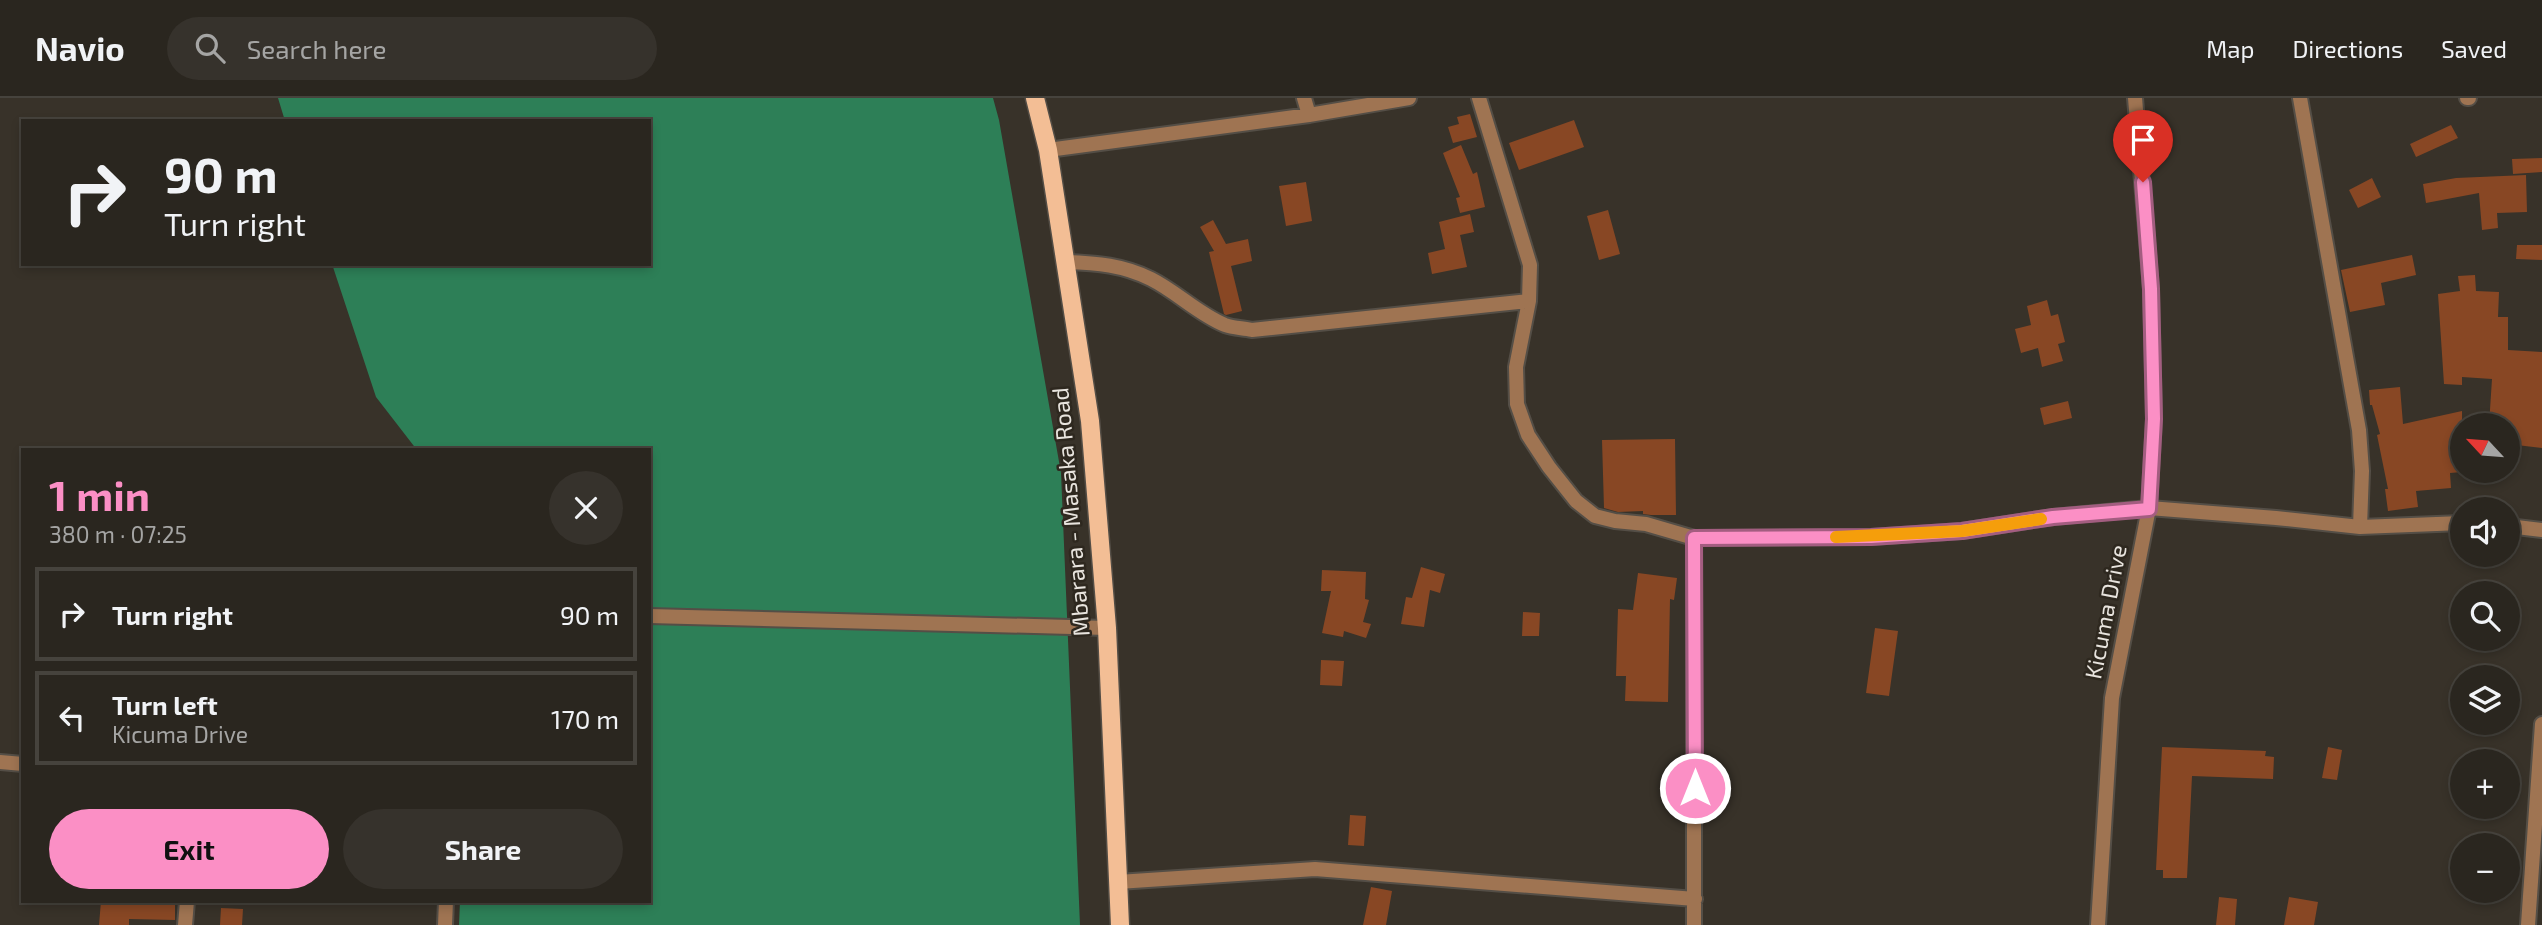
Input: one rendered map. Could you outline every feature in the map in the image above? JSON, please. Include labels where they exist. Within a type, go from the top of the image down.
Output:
[{"type":"main road","name":"Mbarara - Masaka Road","points":[[1035,98],[1048,150],[1090,421],[1107,628],[1120,925]]},
{"type":"street","points":[[1304,98],[1309,115]]},
{"type":"street","points":[[1048,150],[1309,115],[1409,98]]},
{"type":"street","points":[[1479,98],[1530,265],[1529,301],[1516,367],[1517,404],[1528,435],[1549,467],[1576,501],[1595,516],[1646,524],[1694,538],[1871,537],[1936,533],[2053,517],[2149,509],[2360,527],[2450,523]]},
{"type":"street","name":"Kicuma Drive","points":[[2098,925],[2112,698],[2149,509],[2154,419],[2151,289],[2135,98]]},
{"type":"street","points":[[2300,98],[2358,430],[2362,471],[2360,527]]},
{"type":"street","points":[[1066,262],[1107,264],[1131,271],[1153,280],[1227,326],[1252,330],[1529,301]]},
{"type":"street","points":[[2520,527],[2542,530]]},
{"type":"street","points":[[1694,538],[1694,925]]},
{"type":"street","points":[[651,616],[1107,628]]},
{"type":"street","points":[[2528,925],[2542,724]]},
{"type":"street","points":[[0,762],[21,764]]},
{"type":"street","points":[[1118,882],[1315,869],[1695,898]]},
{"type":"street","points":[[185,925],[187,903]]},
{"type":"street","points":[[445,925],[446,903]]},
{"type":"green space","points":[[278,98],[993,98],[1061,473],[1080,925],[459,925],[460,903],[651,903],[651,448],[415,448],[376,397],[333,266],[651,266],[651,119],[284,119]]},
{"type":"building","points":[[1470,114],[1477,137],[1453,143],[1448,127],[1459,124],[1457,117]]},
{"type":"building","points":[[1574,120],[1584,147],[1519,170],[1509,143]]},
{"type":"building","points":[[2451,125],[2458,138],[2416,157],[2410,144]]},
{"type":"building","points":[[1461,145],[1473,174],[1477,172],[1485,207],[1460,213],[1456,198],[1460,197],[1443,153]]},
{"type":"building","points":[[2542,158],[2542,172],[2513,174],[2512,159]]},
{"type":"building","points":[[2526,175],[2527,212],[2497,213],[2498,228],[2482,230],[2479,193],[2426,203],[2423,184],[2456,178]]},
{"type":"building","points":[[2372,178],[2381,197],[2358,208],[2349,190]]},
{"type":"building","points":[[1306,182],[1312,221],[1286,226],[1279,186]]},
{"type":"building","points":[[1608,210],[1620,254],[1599,260],[1587,216]]},
{"type":"building","points":[[1470,214],[1474,232],[1460,235],[1467,267],[1432,274],[1428,253],[1445,249],[1439,222]]},
{"type":"building","points":[[1213,220],[1226,244],[1248,239],[1252,261],[1231,266],[1242,311],[1226,315],[1209,252],[1214,251],[1200,227]]},
{"type":"building","points":[[2517,245],[2542,245],[2542,260],[2516,259]]},
{"type":"building","points":[[2412,255],[2416,275],[2381,283],[2385,305],[2350,312],[2341,270]]},
{"type":"building","points":[[2475,275],[2476,291],[2499,292],[2498,317],[2508,317],[2508,350],[2542,352],[2542,448],[2520,445],[2520,413],[2490,413],[2492,379],[2462,377],[2462,385],[2444,384],[2438,294],[2460,291],[2458,276]]},
{"type":"building","points":[[2047,300],[2051,316],[2058,314],[2065,342],[2058,344],[2063,361],[2042,367],[2038,348],[2021,353],[2015,329],[2031,325],[2027,306]]},
{"type":"building","points":[[2400,387],[2403,424],[2450,414],[2451,488],[2416,491],[2418,507],[2388,511],[2385,489],[2388,489],[2377,435],[2380,434],[2370,405],[2369,390]]},
{"type":"building","points":[[2068,401],[2072,418],[2044,425],[2040,408]]},
{"type":"building","points":[[1675,439],[1676,515],[1651,515],[1643,514],[1643,511],[1618,512],[1604,508],[1602,440]]},
{"type":"building","points":[[1421,567],[1445,574],[1440,593],[1430,590],[1424,627],[1401,624],[1406,597],[1412,598]]},
{"type":"building","points":[[1322,570],[1366,572],[1365,599],[1369,600],[1363,622],[1371,624],[1366,638],[1344,631],[1343,637],[1322,633],[1331,591],[1321,591]]},
{"type":"building","points":[[1638,573],[1677,578],[1674,600],[1670,599],[1668,702],[1625,701],[1626,676],[1616,676],[1618,609],[1633,610]]},
{"type":"building","points":[[1523,612],[1540,613],[1539,636],[1522,636]]},
{"type":"building","points":[[1875,628],[1898,631],[1889,696],[1866,693]]},
{"type":"building","points":[[1321,660],[1344,661],[1342,686],[1320,685]]},
{"type":"building","points":[[2162,747],[2266,751],[2265,756],[2274,757],[2273,779],[2192,776],[2187,878],[2163,878],[2163,870],[2156,870]]},
{"type":"building","points":[[2328,747],[2342,750],[2337,780],[2322,778]]},
{"type":"building","points":[[1350,815],[1366,816],[1364,846],[1348,845]]},
{"type":"building","points":[[1371,887],[1392,891],[1386,925],[1363,925]]},
{"type":"building","points":[[2219,897],[2237,899],[2235,925],[2216,925]]},
{"type":"building","points":[[2289,897],[2318,902],[2314,925],[2284,925]]},
{"type":"building","points":[[101,903],[175,903],[175,920],[129,919],[129,925],[99,925]]},
{"type":"building","points":[[221,908],[243,909],[242,925],[220,925]]},
{"type":"slow traffic","points":[[1836,537],[1962,531],[2041,519]]},
{"type":"route","points":[[1695,788],[1694,538],[1871,537],[1962,531],[2053,517],[2149,509],[2154,419],[2151,289],[2143,182]]}]
